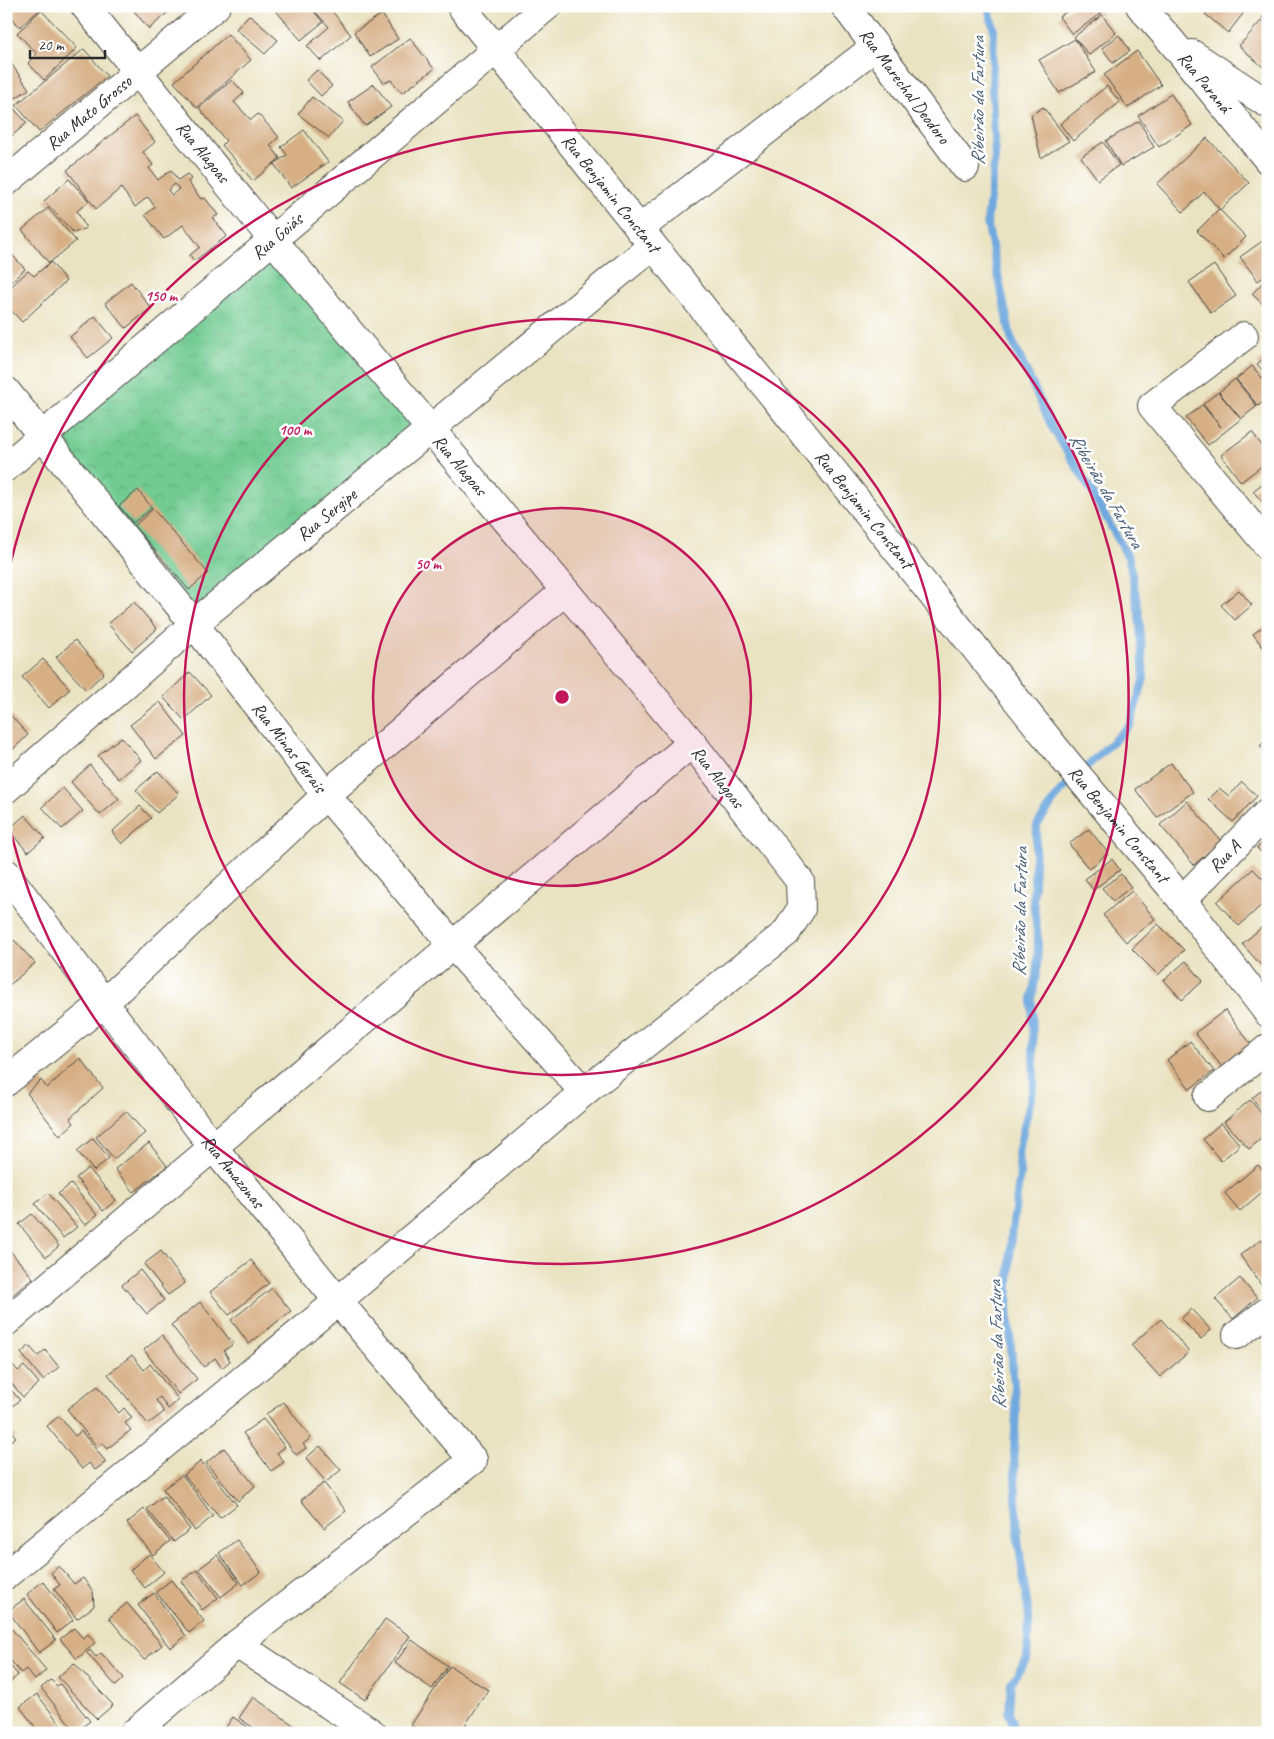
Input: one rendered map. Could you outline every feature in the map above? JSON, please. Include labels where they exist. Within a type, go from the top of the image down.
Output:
[{"type":"street","name":"Rua Alagoas","points":[[6,1575],[338,1300],[584,1092],[786,933],[801,909],[800,881],[692,743],[273,240],[85,6]]},
{"type":"street","name":"Rua Mato Grosso","points":[[6,182],[216,6]]},
{"type":"street","name":"Rua Benjamin Constant","points":[[461,6],[1064,759],[1182,900],[1268,1013]]},
{"type":"street","name":"Rua Goiás","points":[[6,466],[548,6]]},
{"type":"street","name":"Rua Marechal Deodoro","points":[[845,6],[965,167]]},
{"type":"street","name":"Rua Paraná","points":[[1140,6],[1171,40],[1268,160]]},
{"type":"street","points":[[1171,40],[1268,104]]},
{"type":"street","name":"Rua Sergipe","points":[[6,789],[194,624],[430,429],[646,237],[876,46]]},
{"type":"street","points":[[1244,336],[1152,406],[1268,546]]},
{"type":"street","name":"Rua Minas Gerais","points":[[6,391],[194,624],[326,795],[452,944],[584,1092]]},
{"type":"street","points":[[6,1082],[105,1002],[326,795],[565,591]]},
{"type":"street","points":[[6,1322],[692,743]]},
{"type":"street","name":"Rua A","points":[[1182,900],[1268,812]]},
{"type":"street","name":"Rua Amazonas","points":[[6,873],[213,1147],[338,1300],[473,1460],[238,1644]]},
{"type":"street","points":[[1208,1097],[1268,1048]]},
{"type":"street","points":[[1238,1335],[1268,1311]]},
{"type":"street","points":[[134,1733],[238,1644],[372,1733]]},
{"type":"green space","points":[[270,250],[421,427],[195,611],[54,441]]},
{"type":"building","points":[[6,6],[44,6],[20,27],[6,12]]},
{"type":"building","points":[[130,6],[175,6],[149,29]]},
{"type":"building","points":[[272,6],[309,6],[323,22],[301,40]]},
{"type":"building","points":[[310,6],[328,6],[351,35],[321,61],[307,46],[329,27]]},
{"type":"building","points":[[366,6],[378,6],[371,12]]},
{"type":"building","points":[[1074,6],[1097,6],[1102,13],[1072,34],[1059,17]]},
{"type":"building","points":[[1211,6],[1249,6],[1228,33],[1205,14]]},
{"type":"building","points":[[41,10],[77,48],[44,80],[28,63],[37,54],[17,33]]},
{"type":"building","points":[[1268,10],[1268,22],[1262,18]]},
{"type":"building","points":[[382,14],[398,39],[370,57],[354,32]]},
{"type":"building","points":[[249,15],[278,40],[265,54],[236,29]]},
{"type":"building","points":[[1102,15],[1116,33],[1089,55],[1074,37]]},
{"type":"building","points":[[1261,21],[1268,27],[1268,61],[1263,67],[1239,46]]},
{"type":"building","points":[[228,34],[251,60],[197,108],[174,82]]},
{"type":"building","points":[[1119,35],[1130,51],[1113,63],[1102,48]]},
{"type":"building","points":[[410,38],[434,69],[402,93],[391,80],[384,83],[372,67]]},
{"type":"building","points":[[1075,39],[1096,72],[1059,93],[1039,60]]},
{"type":"building","points":[[84,49],[107,76],[39,132],[16,105]]},
{"type":"building","points":[[1137,51],[1161,85],[1128,108],[1104,75]]},
{"type":"building","points":[[10,62],[29,89],[14,99],[6,89],[6,65]]},
{"type":"building","points":[[317,70],[332,86],[321,96],[306,80]]},
{"type":"building","points":[[232,80],[244,93],[234,102],[251,120],[258,114],[279,137],[270,145],[280,158],[253,181],[222,145],[226,141],[199,108]]},
{"type":"building","points":[[374,84],[391,107],[365,126],[348,102]]},
{"type":"building","points":[[1107,86],[1120,102],[1073,141],[1060,124]]},
{"type":"building","points":[[1171,94],[1192,125],[1159,147],[1138,116]]},
{"type":"building","points":[[312,97],[343,121],[329,138],[298,114]]},
{"type":"building","points":[[6,100],[27,123],[8,139],[6,137]]},
{"type":"building","points":[[1043,107],[1069,141],[1041,158],[1031,115]]},
{"type":"building","points":[[135,116],[155,142],[143,152],[153,165],[149,168],[158,180],[171,170],[178,180],[187,174],[191,179],[188,182],[201,199],[205,198],[218,215],[213,218],[227,236],[194,261],[190,255],[200,247],[183,225],[164,239],[145,215],[155,207],[148,197],[135,207],[121,188],[96,209],[67,170]],"holes":[[[175,184],[179,189],[172,195],[168,190]]]},
{"type":"building","points":[[1139,121],[1154,147],[1121,166],[1106,141]]},
{"type":"building","points":[[304,130],[328,162],[291,188],[274,164],[287,155],[281,147]]},
{"type":"building","points":[[1207,138],[1249,183],[1220,210],[1204,192],[1183,212],[1157,184]]},
{"type":"building","points":[[1103,142],[1119,165],[1098,180],[1081,157]]},
{"type":"building","points":[[69,179],[89,201],[77,211],[86,228],[74,233],[44,201]]},
{"type":"building","points":[[48,208],[76,241],[49,263],[22,230]]},
{"type":"building","points":[[1219,209],[1246,237],[1224,259],[1197,231]]},
{"type":"building","points":[[1268,237],[1268,274],[1258,281],[1240,257]]},
{"type":"building","points":[[6,248],[25,269],[6,286]]},
{"type":"building","points":[[51,262],[66,281],[22,322],[6,305],[6,291],[28,271],[34,276]]},
{"type":"building","points":[[1214,265],[1236,296],[1211,313],[1189,282]]},
{"type":"building","points":[[1266,279],[1268,281],[1268,309],[1252,294]]},
{"type":"building","points":[[131,282],[151,308],[126,328],[105,303]]},
{"type":"building","points":[[95,316],[113,338],[88,358],[70,337]]},
{"type":"building","points":[[1268,355],[1268,377],[1257,364]]},
{"type":"building","points":[[1252,366],[1268,385],[1268,398],[1258,406],[1236,379]]},
{"type":"building","points":[[1235,379],[1257,406],[1241,419],[1219,392]]},
{"type":"building","points":[[1218,392],[1241,419],[1208,445],[1186,418],[1202,405],[1221,427],[1203,404]]},
{"type":"building","points":[[1252,432],[1268,454],[1268,461],[1241,482],[1221,455]]},
{"type":"building","points":[[1268,479],[1268,509],[1253,491]]},
{"type":"building","points":[[138,490],[152,508],[133,523],[119,506]]},
{"type":"building","points":[[153,509],[208,573],[189,590],[134,526]]},
{"type":"building","points":[[1239,590],[1252,605],[1235,620],[1221,605]]},
{"type":"building","points":[[134,602],[157,629],[132,651],[108,624]]},
{"type":"building","points":[[1268,623],[1268,654],[1253,634]]},
{"type":"building","points":[[75,640],[104,673],[86,690],[56,657]]},
{"type":"building","points":[[43,659],[70,689],[49,708],[22,677]]},
{"type":"building","points":[[190,672],[211,695],[184,720],[163,697]]},
{"type":"building","points":[[160,702],[186,736],[156,759],[130,725]]},
{"type":"building","points":[[6,710],[28,735],[9,753],[6,750]]},
{"type":"building","points":[[121,737],[141,760],[119,779],[98,756]]},
{"type":"building","points":[[1268,738],[1268,753],[1260,746]]},
{"type":"building","points":[[1171,763],[1193,792],[1157,818],[1135,789]]},
{"type":"building","points":[[90,765],[119,799],[100,815],[71,782]]},
{"type":"building","points":[[158,771],[179,794],[157,813],[136,790]]},
{"type":"building","points":[[1242,782],[1257,796],[1233,822],[1208,799],[1219,788],[1229,796]]},
{"type":"building","points":[[63,788],[83,811],[62,829],[42,807]]},
{"type":"building","points":[[1187,801],[1221,841],[1194,865],[1160,825]]},
{"type":"building","points":[[140,806],[151,818],[122,844],[112,832]]},
{"type":"building","points":[[25,815],[45,838],[28,852],[8,830]]},
{"type":"building","points":[[1089,829],[1108,853],[1089,869],[1069,844]]},
{"type":"building","points":[[1268,838],[1268,859],[1257,848]]},
{"type":"building","points":[[1112,859],[1120,870],[1093,890],[1085,879]]},
{"type":"building","points":[[1253,869],[1268,884],[1268,899],[1239,926],[1217,902]]},
{"type":"building","points":[[1121,874],[1131,887],[1113,901],[1102,888]]},
{"type":"building","points":[[1132,891],[1155,919],[1126,942],[1103,915]]},
{"type":"building","points":[[1268,922],[1268,973],[1242,944]]},
{"type":"building","points":[[1158,924],[1184,950],[1158,975],[1132,949]]},
{"type":"building","points":[[14,940],[35,963],[6,988],[6,948]]},
{"type":"building","points":[[1186,961],[1203,981],[1182,1000],[1164,980]]},
{"type":"building","points":[[1225,1010],[1251,1044],[1222,1067],[1195,1033]]},
{"type":"building","points":[[1190,1041],[1214,1071],[1190,1089],[1167,1060]]},
{"type":"building","points":[[80,1058],[103,1088],[70,1118],[74,1123],[60,1136],[27,1093],[41,1080],[47,1088]]},
{"type":"building","points":[[1268,1085],[1268,1118],[1252,1098]]},
{"type":"building","points":[[1250,1100],[1268,1121],[1268,1133],[1249,1149],[1224,1122]]},
{"type":"building","points":[[126,1111],[145,1133],[114,1159],[96,1137]]},
{"type":"building","points":[[1221,1123],[1240,1145],[1221,1161],[1203,1139]]},
{"type":"building","points":[[93,1138],[109,1158],[94,1171],[77,1151]]},
{"type":"building","points":[[149,1143],[167,1166],[134,1192],[115,1169]]},
{"type":"building","points":[[1258,1165],[1268,1176],[1268,1187],[1240,1211],[1225,1193]]},
{"type":"building","points":[[88,1168],[116,1200],[103,1211],[76,1178]]},
{"type":"building","points":[[71,1184],[97,1215],[85,1225],[58,1194]]},
{"type":"building","points":[[48,1193],[77,1227],[63,1238],[35,1204]]},
{"type":"building","points":[[32,1214],[59,1246],[46,1257],[19,1224]]},
{"type":"building","points":[[1262,1239],[1268,1247],[1268,1287],[1264,1289],[1240,1255]]},
{"type":"building","points":[[6,1246],[33,1278],[10,1297],[6,1292]]},
{"type":"building","points":[[161,1251],[185,1283],[168,1295],[144,1264]]},
{"type":"building","points":[[251,1260],[269,1283],[229,1315],[210,1292]]},
{"type":"building","points":[[140,1270],[164,1300],[147,1314],[122,1285]]},
{"type":"building","points":[[1240,1278],[1257,1298],[1233,1319],[1215,1299]]},
{"type":"building","points":[[272,1288],[291,1311],[249,1344],[231,1320]]},
{"type":"building","points":[[200,1302],[233,1344],[224,1351],[230,1361],[222,1368],[215,1358],[204,1367],[171,1325]]},
{"type":"building","points":[[1191,1309],[1211,1330],[1201,1339],[1181,1319]]},
{"type":"building","points":[[1161,1319],[1189,1352],[1160,1377],[1131,1345]]},
{"type":"building","points":[[162,1335],[197,1379],[178,1394],[144,1350]]},
{"type":"building","points":[[29,1346],[38,1356],[45,1350],[59,1367],[43,1380],[21,1353]]},
{"type":"building","points":[[132,1355],[144,1370],[150,1364],[179,1400],[168,1409],[160,1397],[156,1400],[164,1412],[148,1424],[108,1374]]},
{"type":"building","points":[[12,1364],[18,1371],[24,1366],[39,1383],[23,1397],[6,1377],[6,1369]]},
{"type":"building","points":[[6,1384],[20,1400],[6,1411]]},
{"type":"building","points":[[98,1386],[119,1413],[124,1408],[132,1418],[125,1423],[131,1430],[107,1449],[103,1443],[97,1447],[67,1409]]},
{"type":"building","points":[[284,1402],[311,1438],[303,1444],[306,1448],[296,1455],[266,1414]]},
{"type":"building","points":[[59,1416],[75,1436],[81,1431],[106,1462],[95,1470],[89,1463],[82,1469],[47,1426]]},
{"type":"building","points":[[263,1419],[285,1447],[277,1453],[284,1462],[271,1471],[243,1433]]},
{"type":"building","points":[[6,1426],[16,1437],[6,1445]]},
{"type":"building","points":[[320,1446],[341,1470],[326,1482],[306,1458]]},
{"type":"building","points":[[224,1448],[255,1486],[238,1501],[206,1463]]},
{"type":"building","points":[[201,1461],[237,1505],[220,1518],[184,1475]]},
{"type":"building","points":[[182,1475],[213,1516],[195,1531],[163,1489]]},
{"type":"building","points":[[324,1483],[346,1511],[324,1528],[301,1500]]},
{"type":"building","points":[[163,1496],[190,1529],[174,1542],[147,1509]]},
{"type":"building","points":[[144,1509],[170,1541],[153,1555],[127,1523]]},
{"type":"building","points":[[237,1540],[261,1572],[243,1585],[219,1553]]},
{"type":"building","points":[[149,1554],[164,1572],[145,1588],[130,1570]]},
{"type":"building","points":[[217,1555],[239,1583],[221,1597],[199,1569]]},
{"type":"building","points":[[59,1566],[74,1584],[83,1578],[93,1591],[94,1606],[77,1619],[54,1589],[60,1585],[51,1573]]},
{"type":"building","points":[[197,1570],[218,1598],[202,1610],[181,1581]]},
{"type":"building","points":[[171,1580],[204,1621],[189,1633],[156,1592]]},
{"type":"building","points":[[43,1581],[73,1620],[57,1633],[27,1594]]},
{"type":"building","points":[[154,1593],[186,1636],[170,1648],[138,1605]]},
{"type":"building","points":[[24,1599],[56,1640],[39,1653],[8,1611]]},
{"type":"building","points":[[127,1603],[162,1645],[144,1660],[109,1618]]},
{"type":"building","points":[[385,1619],[410,1636],[365,1700],[340,1683]]},
{"type":"building","points":[[11,1628],[46,1670],[35,1680],[26,1669],[21,1673],[6,1655],[6,1632]]},
{"type":"building","points":[[74,1628],[83,1638],[88,1634],[95,1643],[77,1659],[60,1639]]},
{"type":"building","points":[[412,1640],[448,1666],[432,1689],[395,1663]]},
{"type":"building","points":[[90,1650],[96,1657],[101,1653],[124,1678],[116,1686],[87,1653]]},
{"type":"building","points":[[6,1661],[18,1675],[6,1686]]},
{"type":"building","points":[[74,1663],[113,1705],[97,1719],[58,1677]]},
{"type":"building","points":[[450,1666],[488,1690],[460,1733],[422,1733],[411,1725]]},
{"type":"building","points":[[51,1680],[57,1686],[60,1684],[90,1721],[76,1732],[41,1688]]},
{"type":"building","points":[[37,1694],[67,1733],[40,1733],[20,1707]]},
{"type":"building","points":[[253,1697],[305,1733],[261,1733],[239,1718]]},
{"type":"building","points":[[233,1717],[252,1730],[250,1733],[222,1733]]},
{"type":"waterway","name":"Ribeirão da Fartura","points":[[988,6],[994,30],[992,91],[995,157],[987,222],[1011,338],[1053,429],[1092,492],[1129,559],[1139,614],[1144,678],[1130,725],[1060,792],[1037,825],[1033,900],[1038,939],[1037,970],[1032,998],[1034,1085],[1018,1153],[1020,1174],[1011,1237],[1008,1309],[1016,1410],[1014,1452],[1018,1540],[1029,1617],[1027,1659],[1011,1683],[1009,1712],[1015,1733]]}]
